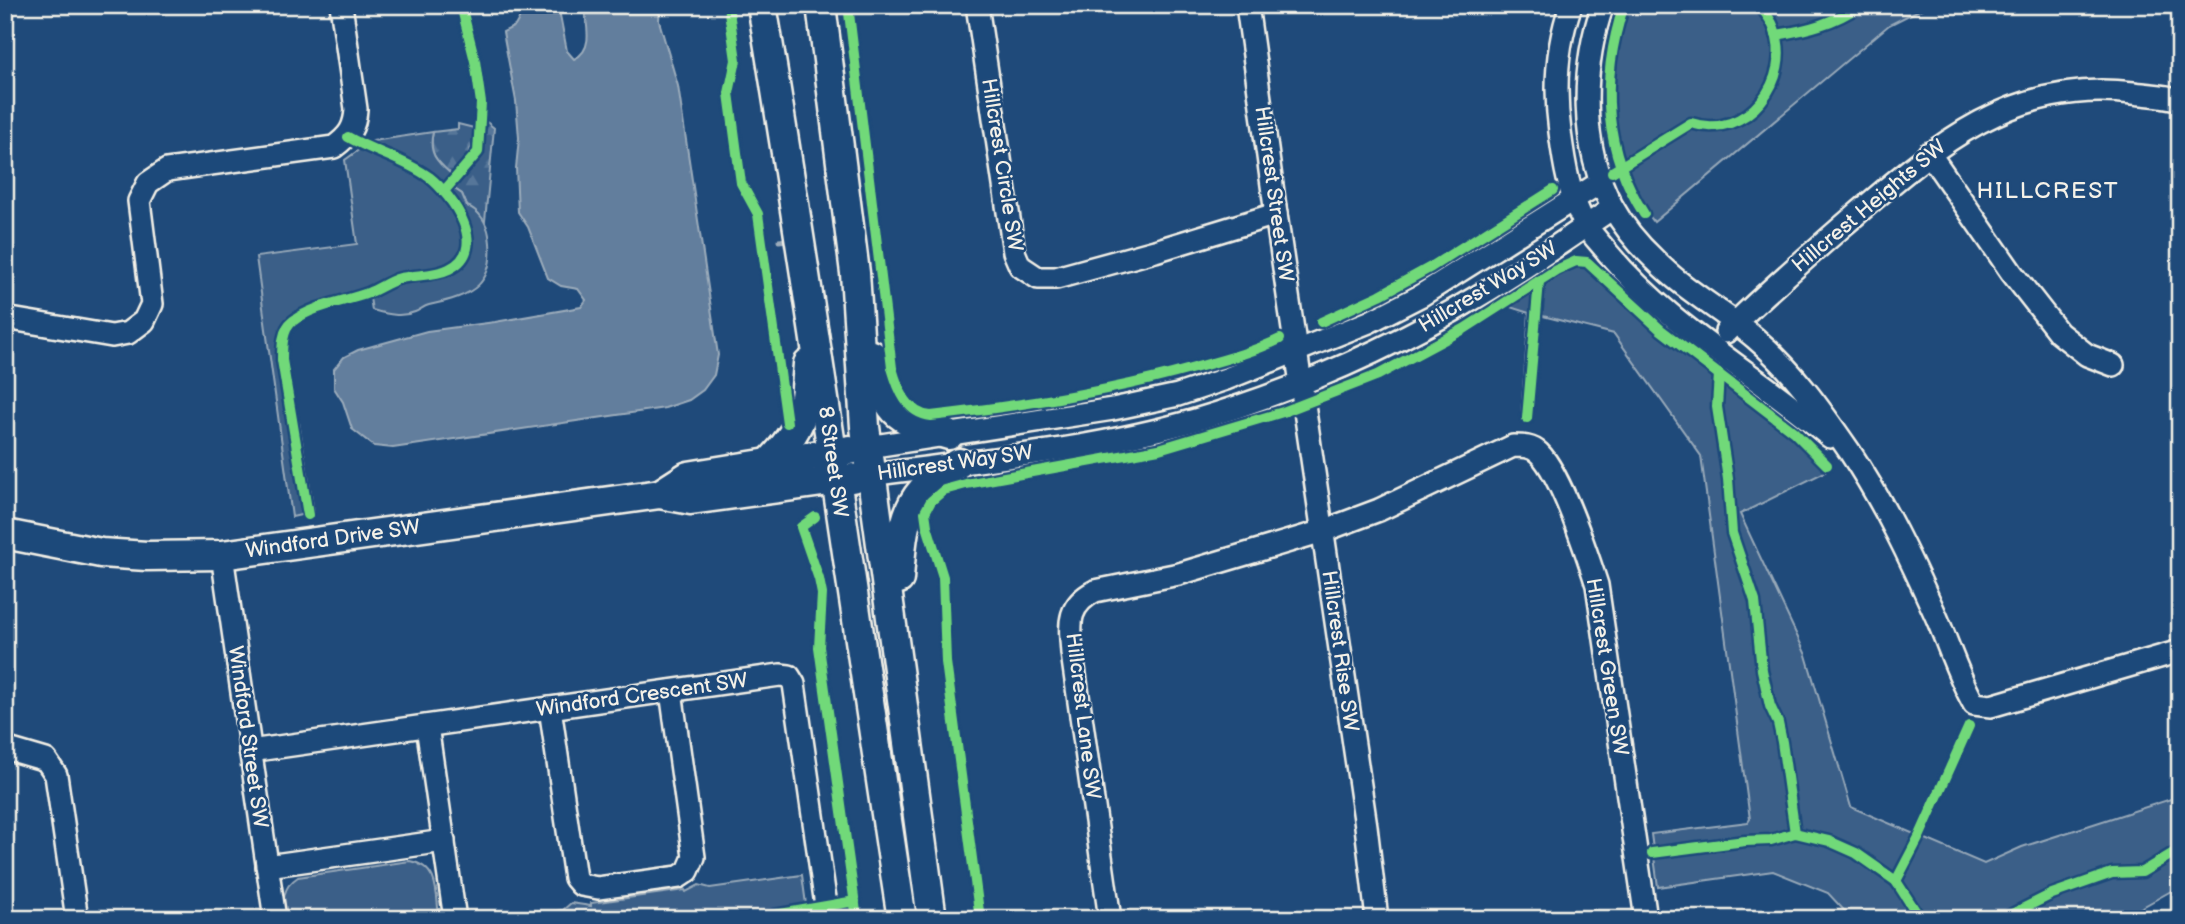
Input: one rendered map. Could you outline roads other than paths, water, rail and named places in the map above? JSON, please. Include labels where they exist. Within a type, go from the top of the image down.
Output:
[{"type":"main road","name":"8 Street SW","points":[[762,5],[811,302],[833,466],[902,919]]},
{"type":"main road","name":"8 Street SW","points":[[821,5],[855,273],[868,447],[932,919]]},
{"type":"main road","points":[[855,273],[868,339],[886,399],[897,413],[916,426],[949,435]]},
{"type":"main road","points":[[770,462],[796,430],[803,415],[811,302]]},
{"type":"main road","name":"Hillcrest Way SW","points":[[660,494],[691,500],[833,466],[868,447]]},
{"type":"main road","name":"Hillcrest Way SW","points":[[660,494],[688,476],[770,462],[833,466],[872,475]]},
{"type":"main road","points":[[895,634],[901,545],[911,505],[927,482],[959,463]]},
{"type":"main road","name":"Windford Drive SW","points":[[5,534],[101,552],[147,556],[222,555],[660,494]]},
{"type":"street","points":[[5,318],[111,336],[128,333],[144,321],[152,304],[139,201],[148,183],[167,170],[334,147],[348,137],[355,125],[356,109],[341,5]]},
{"type":"street","name":"Hillcrest Circle SW","points":[[977,5],[1014,252],[1020,266],[1038,278],[1056,278],[1276,214]]},
{"type":"street","name":"Hillcrest Street SW","points":[[1247,5],[1302,383]]},
{"type":"street","points":[[1571,5],[1560,46],[1556,75],[1562,149],[1573,199],[1586,226],[1619,266],[1652,299],[1796,408],[1852,456]]},
{"type":"street","points":[[1603,5],[1593,32],[1586,100],[1593,150],[1601,182],[1613,208],[1656,262],[1756,340],[1805,387],[1852,456],[1910,560],[1961,681],[1974,704],[1991,706],[2180,650]]},
{"type":"street","name":"Hillcrest Heights SW","points":[[1712,346],[1784,276],[1929,153],[1995,113],[2041,98],[2077,92],[2113,91],[2180,100]]},
{"type":"street","points":[[1929,153],[2012,273],[2059,333],[2087,355],[2113,365]]},
{"type":"street","name":"Hillcrest Way SW","points":[[868,447],[1067,418],[1178,394],[1226,379],[1369,322],[1420,296],[1601,182]]},
{"type":"street","name":"Hillcrest Way SW","points":[[872,475],[1086,445],[1193,421],[1302,383],[1427,326],[1481,295],[1613,208]]},
{"type":"street","name":"Hillcrest Rise SW","points":[[1302,383],[1377,919]]},
{"type":"street","name":"Hillcrest Green SW","points":[[1323,531],[1414,494],[1513,446],[1528,446],[1544,459],[1585,547],[1597,585],[1646,919]]},
{"type":"street","name":"Hillcrest Lane SW","points":[[1110,919],[1072,653],[1070,625],[1074,607],[1083,597],[1095,591],[1179,574],[1323,531]]},
{"type":"street","name":"Windford Street SW","points":[[222,555],[275,919]]},
{"type":"street","name":"Windford Crescent SW","points":[[250,751],[780,675],[789,676],[794,684],[828,919]]},
{"type":"street","points":[[550,708],[575,878],[581,885],[598,888],[680,877],[688,871],[694,857],[671,691]]},
{"type":"street","points":[[428,726],[455,919]]},
{"type":"street","points":[[5,748],[46,760],[56,775],[77,919]]},
{"type":"street","points":[[267,866],[444,841]]},
{"type":"waterway","points":[[779,241],[788,240]]},
{"type":"district","name":"HILLCREST","points":[[2048,191]]}]
